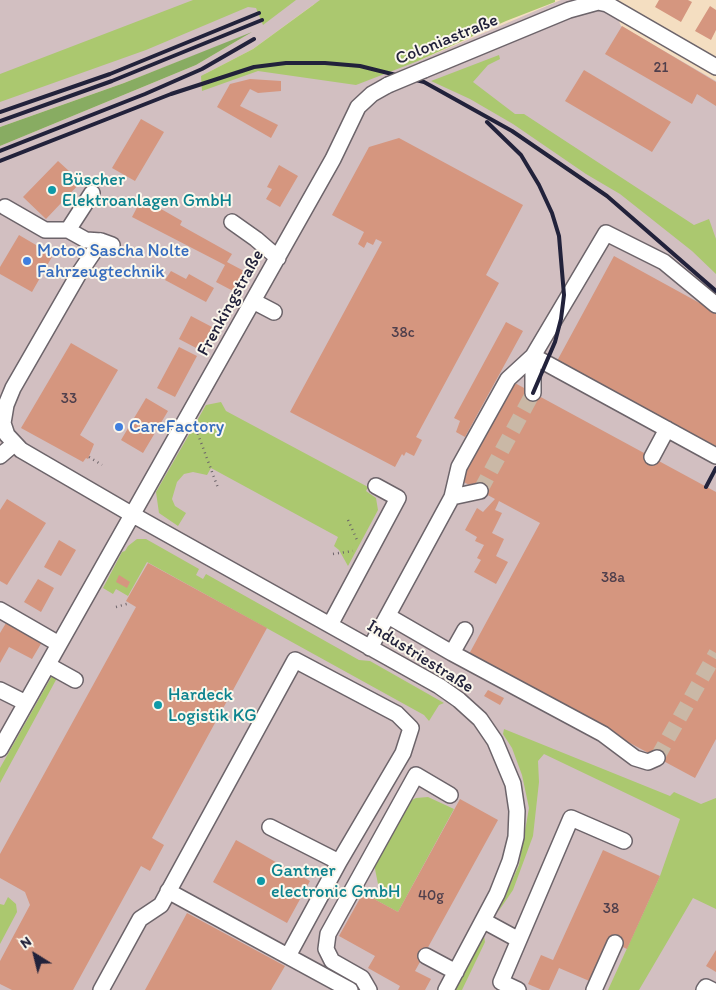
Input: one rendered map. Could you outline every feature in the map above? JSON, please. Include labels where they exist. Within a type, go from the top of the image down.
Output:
[{"type":"street","name":"Coloniastraße","points":[[358,107],[372,94],[388,85],[569,10],[598,2],[607,4],[716,67]]},
{"type":"street","name":"Frenkingstraße","points":[[0,750],[278,258],[333,159],[358,107]]},
{"type":"street","points":[[68,230],[92,193]]},
{"type":"street","points":[[4,207],[45,230],[68,230],[86,240],[106,243],[78,275],[6,405],[3,423],[7,435],[14,444],[132,515]]},
{"type":"street","points":[[232,222],[278,258]]},
{"type":"street","points":[[370,648],[452,497],[459,467],[508,379],[533,356],[606,233],[664,262],[716,305]]},
{"type":"street","points":[[253,301],[274,312]]},
{"type":"street","points":[[527,390],[533,356]]},
{"type":"street","points":[[533,356],[716,456]]},
{"type":"street","points":[[652,458],[667,429]]},
{"type":"street","points":[[0,456],[14,444]]},
{"type":"street","points":[[330,625],[398,498],[376,486]]},
{"type":"street","points":[[452,497],[474,488]]},
{"type":"street","name":"Industriestraße","points":[[132,515],[330,625],[459,700],[480,719],[495,741],[513,784],[517,811],[516,836],[510,861],[484,922],[446,990]]},
{"type":"street","points":[[0,610],[59,644]]},
{"type":"street","points":[[388,616],[602,734],[635,758],[648,762],[657,758]]},
{"type":"street","points":[[452,653],[465,630]]},
{"type":"street","points":[[101,990],[140,919],[161,904],[295,660],[397,714],[411,728],[403,753],[338,862],[288,956]]},
{"type":"street","points":[[48,665],[75,680]]},
{"type":"street","points":[[0,690],[26,703]]},
{"type":"street","points":[[369,990],[362,978],[332,961],[326,949],[328,934],[416,775],[450,794]]},
{"type":"street","points":[[518,990],[501,982],[571,818],[624,841]]},
{"type":"street","points":[[270,827],[338,862]]},
{"type":"street","points":[[168,891],[350,990]]},
{"type":"street","points":[[484,922],[519,940]]},
{"type":"street","points":[[594,990],[615,944]]},
{"type":"street","points":[[426,956],[456,972]]},
{"type":"street","points":[[704,990],[706,987],[712,990]]},
{"type":"path","points":[[190,413],[218,488]]},
{"type":"path","points":[[89,457],[102,464]]},
{"type":"path","points":[[333,554],[362,550],[348,520]]},
{"type":"path","points":[[116,607],[130,603]]},
{"type":"shaded area","points":[[0,0],[323,0],[313,5],[253,49],[205,74],[418,61],[561,0],[610,0],[621,26],[716,81],[716,990],[0,990],[0,146],[196,65],[247,35],[124,83],[0,127]]},
{"type":"green space","points":[[193,0],[296,0],[263,25],[256,8],[248,7],[146,50],[0,102],[0,74]]},
{"type":"green space","points":[[320,0],[555,0],[555,2],[506,21],[418,61],[356,85],[258,71],[202,91],[201,76],[253,49]]},
{"type":"green space","points":[[252,32],[196,65],[0,146],[0,127],[124,83]]},
{"type":"green space","points":[[499,55],[500,59],[488,65],[473,82],[515,114],[524,114],[694,225],[709,219],[716,239],[716,274],[692,251],[620,194],[586,174],[513,124],[470,99],[431,81]]},
{"type":"green space","points":[[221,402],[226,411],[368,487],[366,491],[376,498],[378,510],[348,566],[339,550],[334,546],[338,537],[211,468],[207,475],[193,472],[184,474],[177,482],[172,499],[175,506],[186,513],[178,526],[159,513],[156,492],[206,405]]},
{"type":"green space","points":[[137,539],[146,539],[199,569],[196,575],[203,579],[206,574],[359,660],[370,661],[444,703],[439,705],[429,721],[424,715],[147,562],[128,596],[116,589],[113,594],[103,588],[122,552]]},
{"type":"green space","points":[[52,676],[57,678],[0,783],[0,768]]},
{"type":"green space","points":[[504,729],[670,796],[674,792],[701,804],[716,798],[716,909],[693,898],[639,990],[608,990],[660,876],[680,819],[544,754],[538,761],[539,782],[533,836],[513,890],[498,912],[519,865],[529,808],[522,775],[512,748],[503,734]]},
{"type":"green space","points":[[428,797],[454,809],[398,912],[374,899],[379,889],[374,864],[408,802],[416,798]]},
{"type":"green space","points":[[8,897],[16,904],[17,912],[0,944],[0,904],[4,905]]},
{"type":"green space","points":[[484,936],[485,942],[462,990],[455,990]]},
{"type":"building","points":[[659,0],[688,0],[692,2],[681,22],[655,7]]},
{"type":"building","points":[[710,6],[716,10],[716,30],[711,40],[695,31]]},
{"type":"building","points":[[622,26],[716,82],[716,106],[697,94],[692,104],[605,54]]},
{"type":"building","points":[[584,70],[671,122],[652,152],[565,101]]},
{"type":"building","points":[[250,79],[281,81],[281,91],[258,93],[250,89],[240,106],[278,125],[271,138],[217,107],[230,84]]},
{"type":"building","points":[[141,119],[164,132],[135,181],[112,168]]},
{"type":"building","points":[[399,138],[523,205],[486,275],[499,283],[416,437],[422,440],[414,456],[406,452],[404,456],[402,454],[395,467],[290,412],[382,242],[376,239],[373,245],[367,242],[364,248],[358,244],[364,232],[332,215],[369,147]]},
{"type":"building","name":"Büscher Elektroanlagen GmbH","points":[[58,161],[81,182],[46,219],[23,197]]},
{"type":"building","points":[[279,165],[298,176],[280,207],[266,199],[272,189],[267,187]]},
{"type":"building","points":[[142,198],[182,221],[180,225],[232,254],[227,262],[244,271],[233,291],[216,282],[225,265],[132,217]]},
{"type":"building","name":"Motoo Sascha Nolte Fahrzeugtechnik","points":[[19,235],[53,255],[32,292],[0,274],[0,267]]},
{"type":"building","points":[[614,256],[716,312],[716,447],[557,361]]},
{"type":"building","points":[[171,271],[186,279],[189,274],[214,288],[206,302],[165,280]]},
{"type":"building","points":[[191,316],[212,327],[200,350],[179,339]]},
{"type":"building","points":[[506,322],[523,331],[465,437],[456,432],[460,421],[454,418]]},
{"type":"building","points":[[71,343],[118,370],[80,435],[94,444],[88,459],[86,458],[83,462],[21,428]]},
{"type":"building","points":[[179,347],[197,356],[175,397],[157,388]]},
{"type":"building","points":[[513,382],[716,492],[716,739],[695,778],[468,656],[540,523],[499,501],[495,510],[502,513],[492,533],[504,539],[496,556],[508,562],[496,584],[474,572],[481,560],[477,558],[484,545],[475,541],[477,537],[465,530],[477,508],[483,512],[495,499],[460,480]]},
{"type":"building","points":[[146,398],[168,411],[143,453],[121,440]]},
{"type":"building","points":[[7,499],[46,523],[7,585],[0,581],[0,510]]},
{"type":"building","points":[[59,540],[76,550],[61,576],[44,567]]},
{"type":"building","name":"Hardeck Logistik KG","points":[[148,563],[267,628],[152,838],[164,845],[150,871],[141,866],[73,990],[12,990],[0,984],[0,961],[30,905],[25,892],[0,878],[0,854],[136,607],[126,601]]},
{"type":"building","points":[[119,575],[130,582],[127,588],[116,582]]},
{"type":"building","points":[[38,579],[54,588],[41,612],[24,602]]},
{"type":"building","points":[[6,623],[42,642],[32,659],[9,647],[0,663],[0,633]]},
{"type":"building","points":[[488,690],[504,698],[500,705],[484,696]]},
{"type":"building","points":[[460,799],[498,820],[415,971],[431,979],[425,990],[398,990],[400,986],[368,968],[375,956],[339,936],[363,893],[398,912]]},
{"type":"building","name":"Gantner electronic GmbH","points":[[236,840],[310,881],[287,923],[213,882]]},
{"type":"building","points":[[603,850],[660,876],[627,949],[612,942],[594,983],[559,968],[549,990],[542,990],[528,984],[541,955],[553,960]]},
{"type":"building","points":[[187,913],[285,966],[271,990],[145,990]]},
{"type":"building","points":[[716,950],[716,972],[706,966]]},
{"type":"tunnel","points":[[480,491],[533,393]]},
{"type":"tunnel","points":[[657,758],[716,653]]},
{"type":"railway","points":[[0,112],[110,74],[259,13]]},
{"type":"railway","points":[[0,121],[112,81],[262,20]]},
{"type":"railway","points":[[0,151],[145,94],[202,69],[254,39]]},
{"type":"railway","points":[[0,161],[171,94],[254,67],[286,63],[325,63],[360,66],[424,82],[512,131],[607,196],[716,291]]},
{"type":"railway","points":[[487,122],[521,155],[539,185],[552,213],[559,236],[564,295],[561,319],[555,342],[533,393]]},
{"type":"railway","points":[[706,487],[716,468]]},
{"type":"place","name":"Büscher Elektroanlagen GmbH","points":[[52,190]]},
{"type":"place","name":"Motoo Sascha Nolte Fahrzeugtechnik","points":[[27,261]]},
{"type":"place","name":"CareFactory","points":[[119,427]]},
{"type":"place","name":"Hardeck Logistik KG","points":[[158,705]]},
{"type":"place","name":"Gantner electronic GmbH","points":[[261,881]]}]
